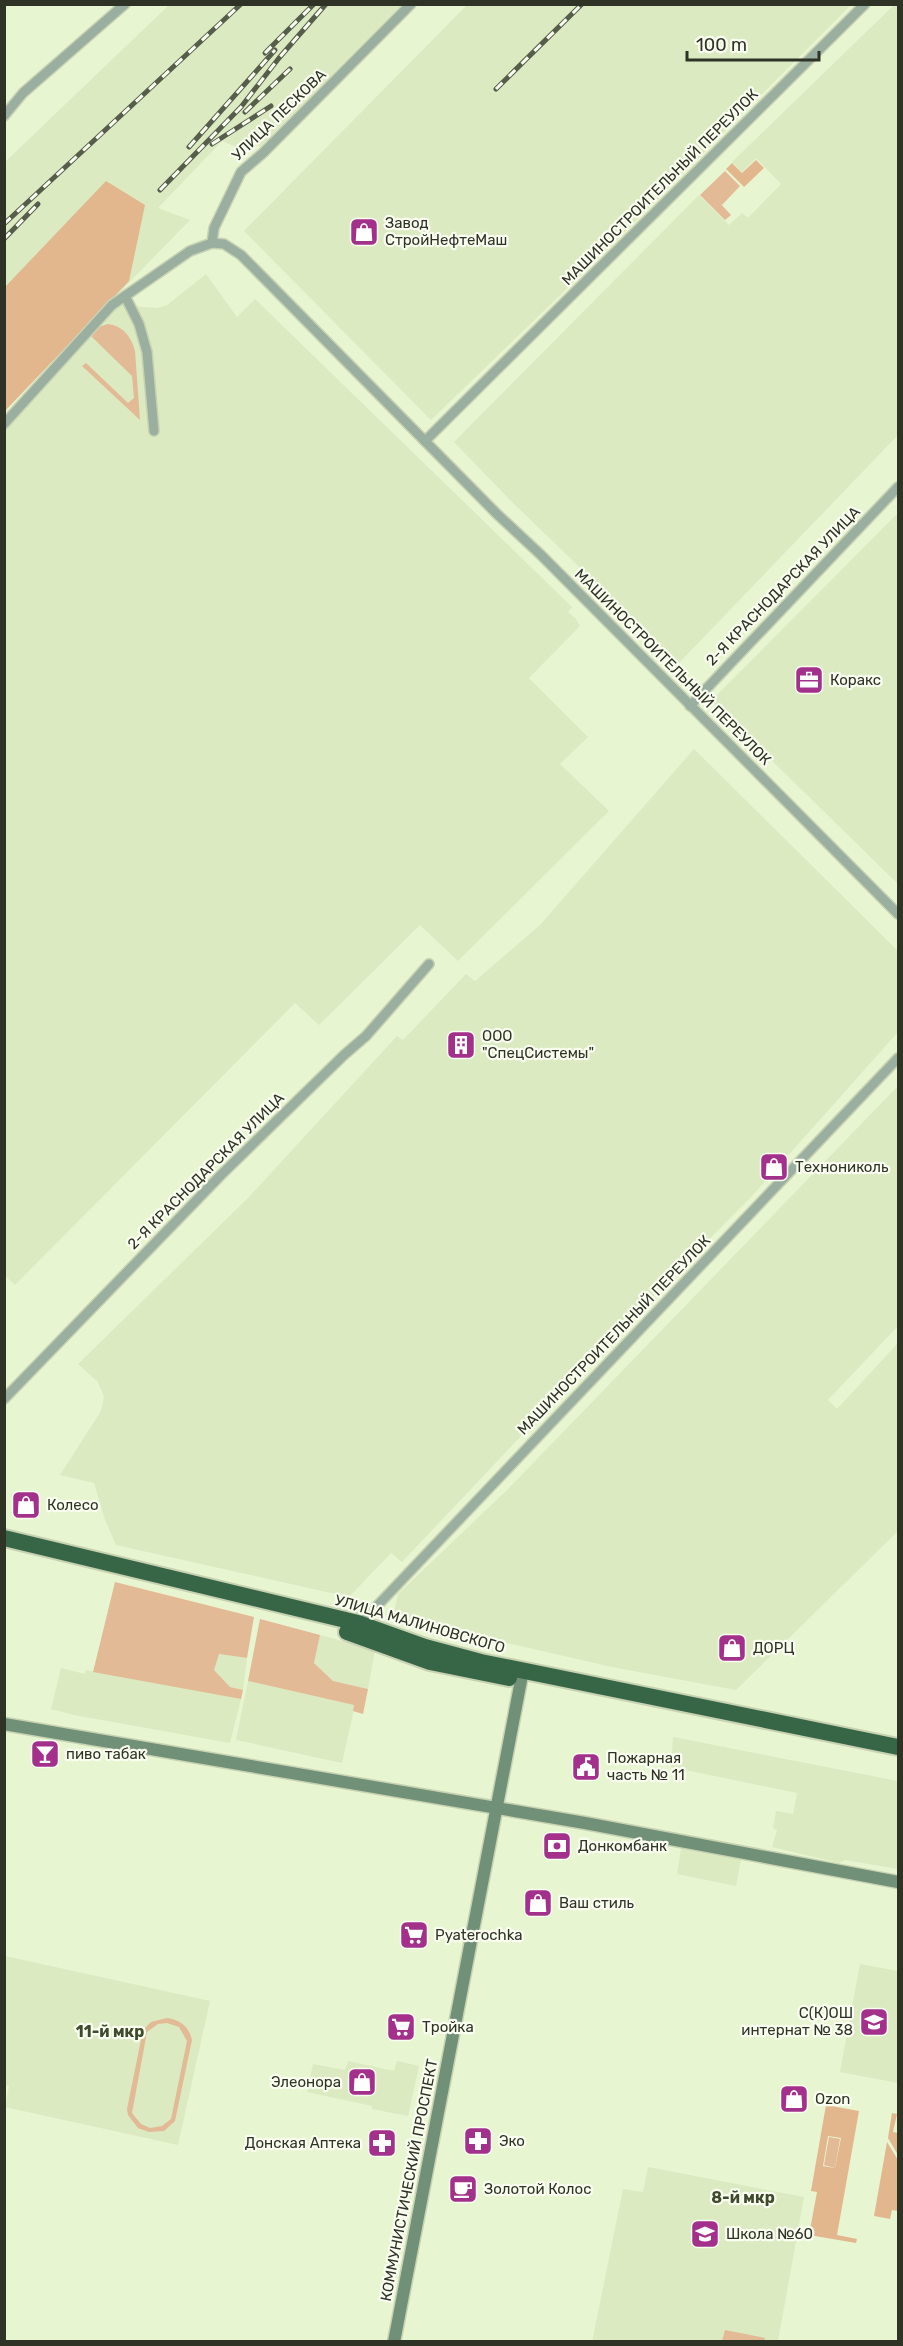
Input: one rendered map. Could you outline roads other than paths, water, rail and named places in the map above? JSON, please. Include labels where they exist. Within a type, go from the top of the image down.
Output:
[{"type":"highway","name":"УЛИЦА МАЛИНОВСКОГО","points":[[4,1538],[357,1629],[430,1662],[521,1675],[898,1747]]},
{"type":"highway","name":"УЛИЦА МАЛИНОВСКОГО","points":[[4,1550],[357,1629]]},
{"type":"highway","name":"УЛИЦА МАЛИНОВСКОГО","points":[[521,1675],[898,1756]]},
{"type":"street","points":[[4,116],[23,93],[125,4]]},
{"type":"street","name":"УЛИЦА ПЕСКОВА","points":[[212,243],[214,228],[241,172],[263,153],[411,4]]},
{"type":"street","name":"МАШИНОСТРОИТЕЛЬНЫЙ ПЕРЕУЛОК","points":[[425,441],[865,4]]},
{"type":"street","points":[[4,424],[112,305],[190,251],[212,243]]},
{"type":"street","name":"МАШИНОСТРОИТЕЛЬНЫЙ ПЕРЕУЛОК","points":[[212,243],[224,244],[241,255],[898,914]]},
{"type":"street","points":[[125,296],[140,324],[147,352],[154,431]]},
{"type":"street","name":"2-Я КРАСНОДАРСКАЯ УЛИЦА","points":[[690,706],[898,487]]},
{"type":"street","name":"2-Я КРАСНОДАРСКАЯ УЛИЦА","points":[[4,1399],[221,1175],[366,1036],[429,964]]},
{"type":"street","name":"МАШИНОСТРОИТЕЛЬНЫЙ ПЕРЕУЛОК","points":[[357,1629],[898,1058]]},
{"type":"street","name":"КОММУНИСТИЧЕСКИЙ ПРОСПЕКТ","points":[[394,2342],[521,1675]]},
{"type":"street","points":[[4,1724],[585,1823],[898,1882]]},
{"type":"railway","points":[[4,224],[241,4]]},
{"type":"railway","points":[[265,53],[314,4]]},
{"type":"railway","points":[[160,190],[241,107],[279,58],[326,4]]},
{"type":"railway","points":[[496,89],[582,4]]},
{"type":"railway","points":[[189,147],[275,50]]},
{"type":"railway","points":[[245,112],[290,69]]},
{"type":"railway","points":[[212,144],[271,106]]},
{"type":"railway","points":[[4,239],[38,204]]},
{"type":"place","name":"Завод СтройНефтеМаш","points":[[364,232]]},
{"type":"place","name":"Коракс","points":[[809,680]]},
{"type":"place","name":"ООО \"СпецСистемы\"","points":[[461,1045]]},
{"type":"place","name":"Технониколь","points":[[774,1167]]},
{"type":"place","name":"Колесо","points":[[26,1505]]},
{"type":"place","name":"ДОРЦ","points":[[732,1648]]},
{"type":"place","name":"пиво табак","points":[[45,1754]]},
{"type":"place","name":"Пожарная часть № 11","points":[[586,1767]]},
{"type":"place","name":"Донкомбанк","points":[[557,1846]]},
{"type":"place","name":"Ваш стиль","points":[[538,1903]]},
{"type":"place","name":"Pyaterochka","points":[[414,1935]]},
{"type":"place","name":"С(К)ОШ интернат № 38","points":[[874,2022]]},
{"type":"place","name":"Тройка","points":[[401,2027]]},
{"type":"place","name":"Элеонора","points":[[362,2082]]},
{"type":"place","name":"Ozon","points":[[794,2099]]},
{"type":"place","name":"Эко","points":[[478,2141]]},
{"type":"place","name":"Донская Аптека","points":[[382,2143]]},
{"type":"place","name":"Золотой Колос","points":[[463,2189]]},
{"type":"place","name":"Школа №60","points":[[705,2234]]},
{"type":"district","name":"11-й мкр","points":[[110,2031]]},
{"type":"district","name":"8-й мкр","points":[[743,2197]]}]
